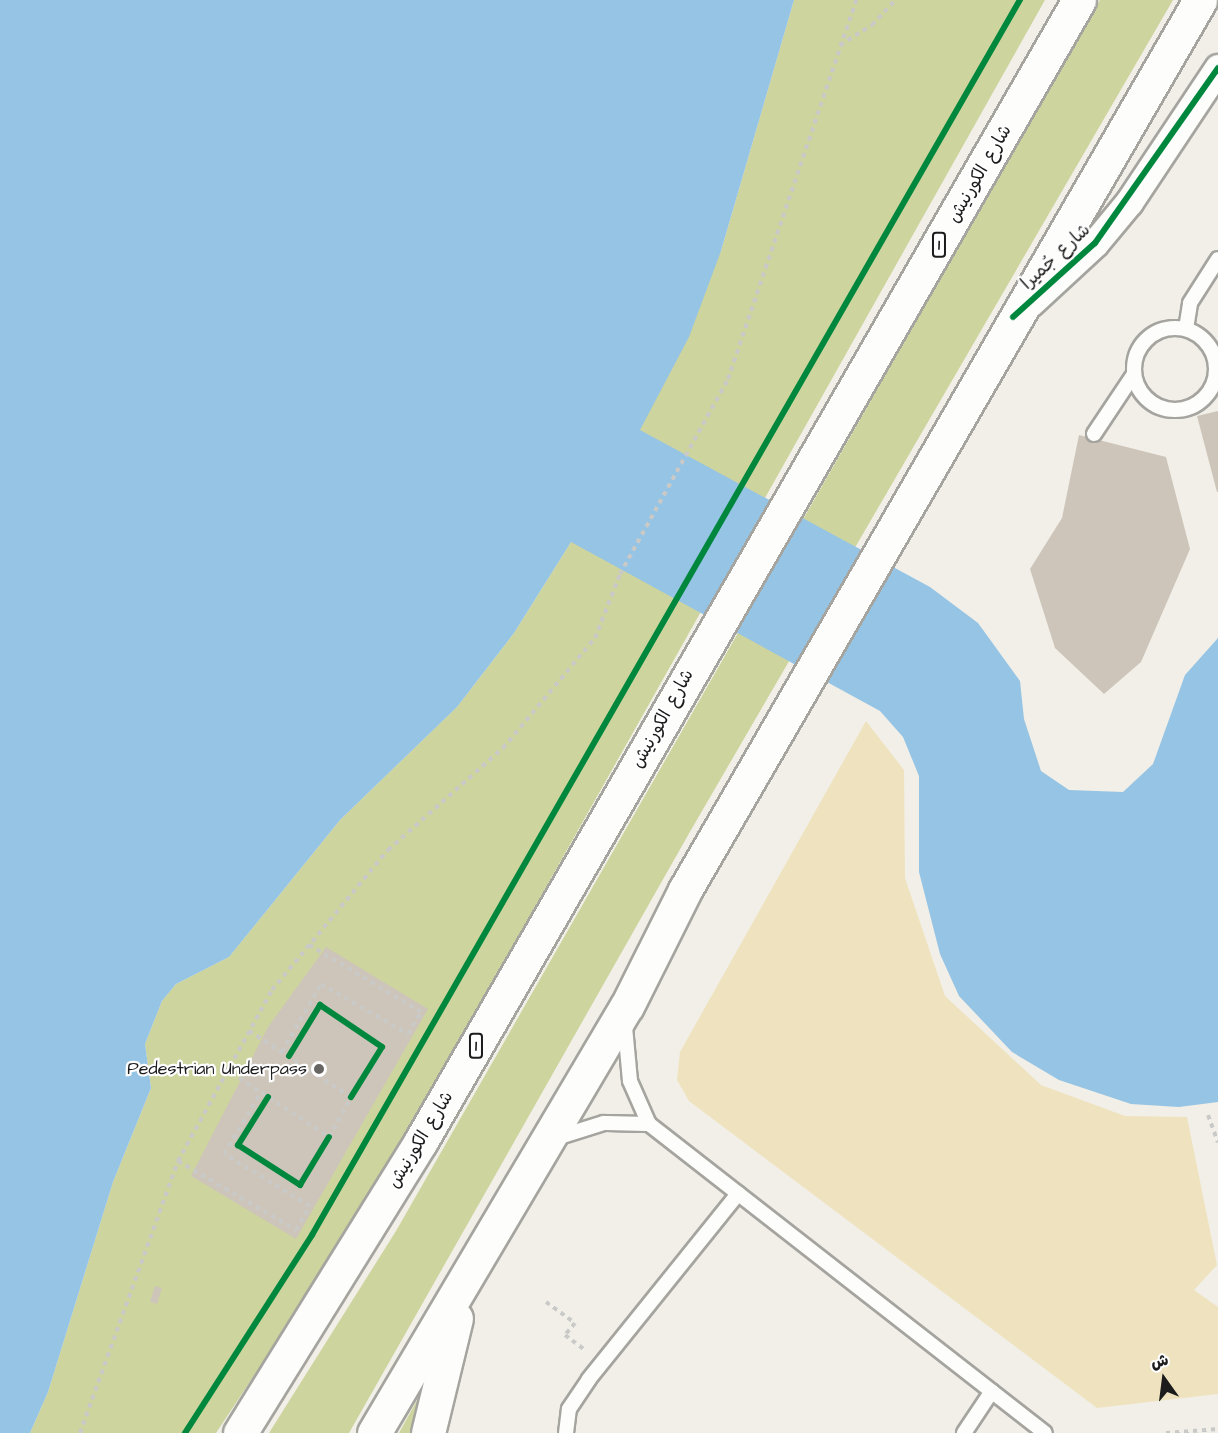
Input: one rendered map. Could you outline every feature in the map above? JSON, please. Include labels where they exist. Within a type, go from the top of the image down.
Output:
[{"type":"highway","name":"شارع الكورنيش","points":[[240,1433],[421,1141],[700,653],[798,489],[1079,0]]},
{"type":"highway","points":[[374,1433],[541,1146],[627,1006],[685,891],[796,703],[1013,317],[1200,0]]},
{"type":"highway","points":[[428,1433],[468,1274]]},
{"type":"street","name":"شارع جُميرا","points":[[1013,317],[1109,227],[1218,68]]},
{"type":"lane","points":[[1186,329],[1190,303],[1218,259]]},
{"type":"lane","points":[[1094,434],[1134,374],[1137,353],[1147,340],[1169,328],[1186,329],[1207,343],[1215,358],[1213,384],[1203,398],[1180,409],[1163,408],[1142,393],[1134,374]]},
{"type":"lane","points":[[627,1006],[626,1058],[649,1124],[1045,1433]]},
{"type":"lane","points":[[541,1146],[582,1127],[649,1124]]},
{"type":"lane","points":[[566,1433],[569,1409],[602,1362],[738,1194]]},
{"type":"lane","points":[[964,1433],[992,1391]]},
{"type":"path","points":[[80,1433],[178,1161],[224,1068],[248,1030],[306,943],[387,850],[503,748],[595,638],[620,574],[728,379],[856,0]]},
{"type":"path","points":[[840,46],[872,25],[895,0]]},
{"type":"path","points":[[282,1052],[321,984],[408,1034],[421,1012],[306,943]]},
{"type":"path","points":[[289,1056],[320,1005]]},
{"type":"path","points":[[248,1030],[351,1097]]},
{"type":"path","points":[[224,1068],[329,1137]]},
{"type":"path","points":[[323,1146],[357,1087]]},
{"type":"path","points":[[178,1161],[296,1230],[310,1206],[224,1154],[261,1092]]},
{"type":"path","points":[[238,1145],[268,1097]]},
{"type":"path","points":[[1208,1115],[1218,1142]]},
{"type":"path","points":[[546,1302],[575,1323],[566,1335],[602,1362]]},
{"type":"path","points":[[1166,1433],[1218,1429]]},
{"type":"green space","points":[[794,0],[1045,0],[365,1209],[216,1433],[30,1433],[48,1392],[113,1182],[151,1088],[145,1044],[162,1001],[176,984],[229,957],[340,820],[457,707],[514,633],[571,542],[721,251]]},
{"type":"green space","points":[[1100,0],[1173,0],[691,830],[349,1433],[269,1433],[396,1231]]},
{"type":"green space","points":[[426,1384],[412,1433],[399,1433]]},
{"type":"sand","points":[[866,721],[904,770],[905,878],[945,996],[1041,1085],[1125,1116],[1187,1117],[1217,1265],[1194,1290],[1218,1307],[1218,1394],[1097,1408],[689,1101],[677,1080],[680,1052]]},
{"type":"water","points":[[0,0],[794,0],[721,251],[689,337],[640,430],[930,587],[978,623],[1020,681],[1024,719],[1041,771],[1069,790],[1123,792],[1153,764],[1185,675],[1218,638],[1218,1102],[1179,1107],[1131,1104],[1059,1080],[1012,1052],[959,996],[940,954],[919,872],[919,776],[903,737],[880,711],[571,542],[514,633],[457,707],[340,820],[229,957],[176,984],[162,1001],[145,1044],[151,1088],[113,1182],[48,1392],[30,1433],[0,1433]]},
{"type":"building","points":[[1218,411],[1218,492],[1217,492],[1197,416]]},
{"type":"building","points":[[1079,435],[1166,457],[1190,549],[1141,662],[1104,694],[1055,648],[1030,569],[1062,518]]},
{"type":"building","name":"Pedestrian Underpass","points":[[326,947],[428,1009],[296,1239],[191,1176],[268,1027]]},
{"type":"building","points":[[155,1286],[162,1288],[157,1304],[150,1302]]},
{"type":"cycle path","points":[[185,1433],[312,1235],[1020,0]]},
{"type":"cycle path","points":[[1013,317],[1095,243],[1218,68]]},
{"type":"cycle path","points":[[289,1056],[320,1005],[382,1047],[351,1097]]},
{"type":"cycle path","points":[[268,1097],[238,1145],[300,1185],[329,1137]]},
{"type":"place","name":"Pedestrian Underpass","points":[[319,1069]]}]
